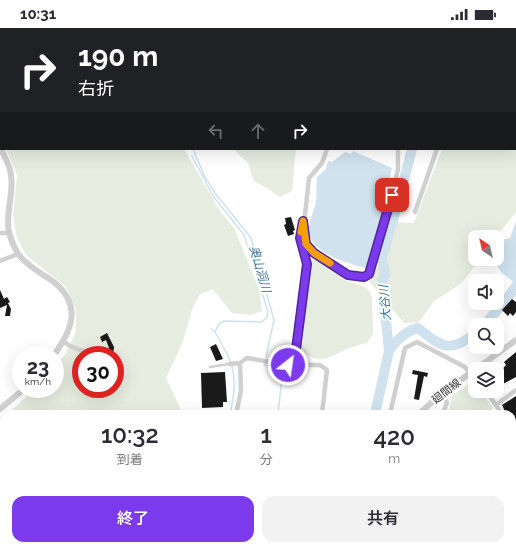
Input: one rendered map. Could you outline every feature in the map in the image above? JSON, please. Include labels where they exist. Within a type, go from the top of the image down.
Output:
[{"type":"street","points":[[1,150],[11,174],[8,221],[10,233],[18,254],[54,283],[69,301],[72,317],[71,325],[61,346]]},
{"type":"street","points":[[294,365],[307,264],[300,238],[310,178],[322,163],[327,150]]},
{"type":"street","points":[[303,221],[306,244],[314,253],[348,275],[364,277],[369,274],[392,195],[398,169],[398,150]]},
{"type":"street","points":[[416,212],[437,150]]},
{"type":"street","points":[[0,234],[10,233]]},
{"type":"street","points":[[0,261],[18,254]]},
{"type":"street","name":"廻間線","points":[[487,362],[516,340]]},
{"type":"street","points":[[64,342],[72,348]]},
{"type":"street","points":[[391,410],[405,348],[417,342],[468,369]]},
{"type":"street","points":[[237,410],[241,391],[235,364],[247,358],[294,365],[320,365],[327,370],[322,410]]},
{"type":"street","name":"廻間線","points":[[423,410],[443,392],[468,376]]},
{"type":"street","points":[[496,405],[516,390]]},
{"type":"street","points":[[443,392],[447,402],[444,410]]},
{"type":"street","points":[[0,409],[13,398]]},
{"type":"street","points":[[491,398],[499,410]]},
{"type":"lane","points":[[210,367],[235,364]]},
{"type":"shaded area","points":[[6,150],[185,150],[220,211],[234,228],[259,289],[262,311],[251,315],[232,313],[213,289],[200,294],[192,310],[182,344],[166,378],[181,410],[11,410],[25,398],[64,398],[64,356],[76,332],[76,310],[66,287],[26,255],[17,238],[13,215],[17,175]]},
{"type":"shaded area","points":[[234,150],[296,150],[292,191],[280,197],[254,181],[248,163]]},
{"type":"shaded area","points":[[442,150],[516,150],[516,212],[502,230],[468,230],[468,266],[475,266],[462,283],[434,301],[419,322],[404,323],[368,280],[383,259],[395,222],[414,223]]},
{"type":"shaded area","points":[[315,259],[323,261],[347,281],[365,287],[370,292],[372,298],[373,334],[367,343],[354,346],[332,356],[320,359],[308,355],[302,349],[309,264]]},
{"type":"shaded area","points":[[468,384],[468,398],[486,398],[493,408],[490,410],[449,410],[452,396]]},
{"type":"water","points":[[353,151],[392,168],[385,207],[366,268],[350,264],[323,252],[311,239],[309,232],[310,221],[316,202],[317,177],[326,169],[328,161],[332,162],[345,152],[351,154]]},
{"type":"water","points":[[516,221],[516,284],[502,273],[497,266],[504,266],[504,239],[510,238]]},
{"type":"building","points":[[291,217],[295,230],[293,231],[294,234],[288,236],[284,225],[286,224],[285,218]]},
{"type":"building","points":[[0,290],[4,299],[7,297],[10,302],[8,303],[11,309],[10,316],[5,316],[7,305],[0,308]]},
{"type":"building","points":[[512,299],[516,302],[516,312],[513,316],[510,313],[508,316],[502,310],[504,310],[504,308]]},
{"type":"building","points":[[107,333],[114,346],[108,346],[106,340],[102,342],[100,337]]},
{"type":"building","points":[[216,344],[223,359],[216,361],[210,347]]},
{"type":"building","points":[[516,352],[516,377],[504,383],[504,367],[506,365],[504,362]]},
{"type":"building","points":[[413,370],[428,373],[427,377],[424,376],[419,400],[414,399],[418,375],[412,374]]},
{"type":"building","points":[[225,372],[227,402],[223,402],[223,407],[202,408],[201,373]]},
{"type":"building","points":[[516,396],[516,410],[504,410],[502,405]]},
{"type":"waterway","name":"奥山洞川","points":[[193,150],[204,175],[215,193],[251,238],[274,320],[266,357]]},
{"type":"waterway","name":"大谷川","points":[[376,410],[389,351],[382,280],[385,271],[382,257],[412,150]]},
{"type":"waterway","points":[[192,156],[213,196],[244,235],[268,312],[267,317],[262,322],[224,321],[219,324],[215,332]]},
{"type":"waterway","points":[[490,318],[504,303],[516,286]]},
{"type":"waterway","points":[[389,351],[401,337],[418,328],[433,340],[446,346],[459,344],[468,339]]},
{"type":"waterway","points":[[211,329],[215,332],[227,353],[233,371],[234,390],[231,410]]},
{"type":"waterway","name":"奥山洞川","points":[[264,365],[283,368],[278,410]]},
{"type":"slow traffic","points":[[301,232],[303,221],[305,226],[304,234],[306,244],[314,253],[330,263]]},
{"type":"route","points":[[288,365],[294,365],[307,264],[300,238],[303,221],[305,226],[304,234],[306,244],[314,253],[348,275],[364,277],[369,274],[392,195]]}]
